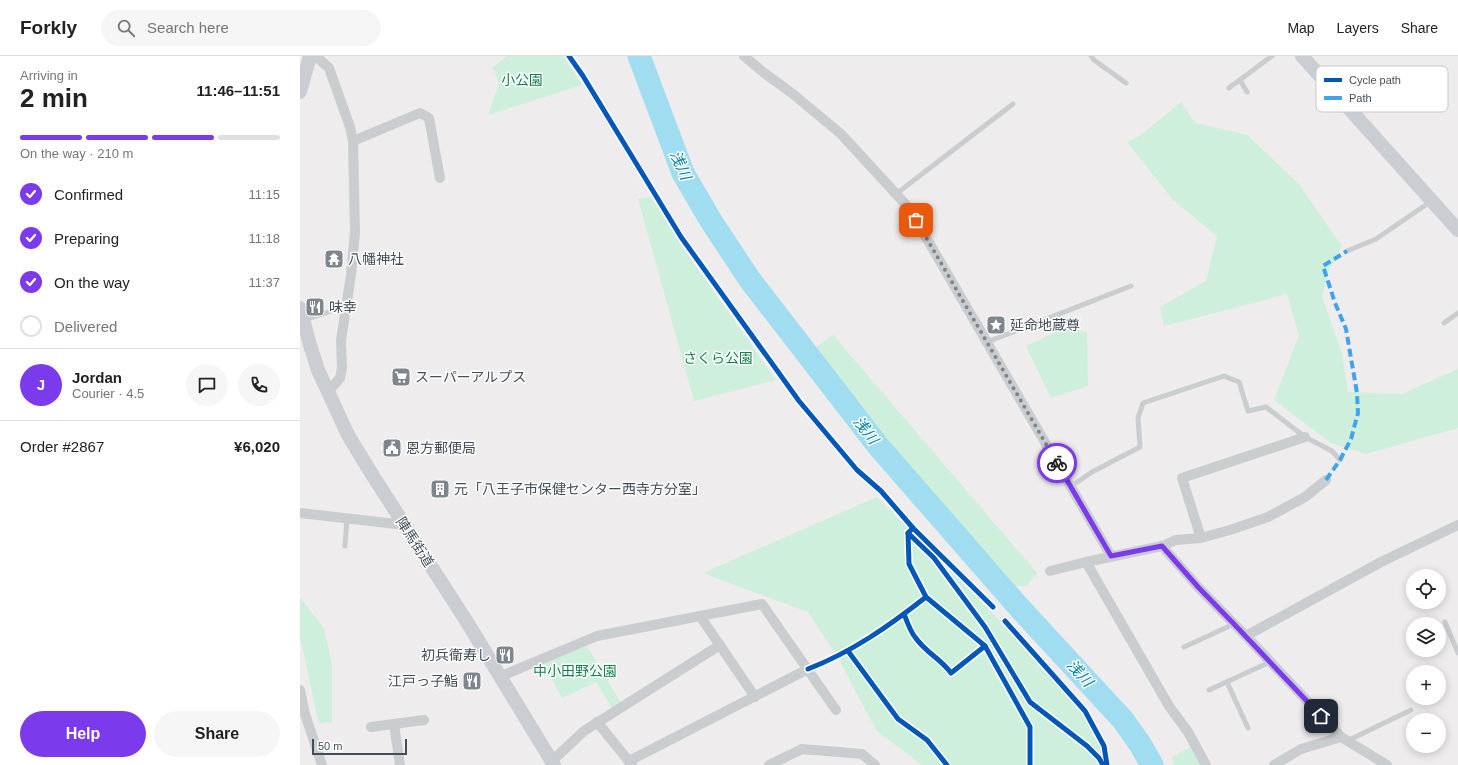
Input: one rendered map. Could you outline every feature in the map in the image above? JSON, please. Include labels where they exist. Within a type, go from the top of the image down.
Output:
[{"type":"main road","points":[[300,92],[311,56]]},
{"type":"main road","points":[[1302,56],[1316,72]]},
{"type":"main road","points":[[1352,112],[1458,230]]},
{"type":"main road","name":"陣馬街道","points":[[301,316],[316,364],[348,435],[467,622],[499,677],[553,763]]},
{"type":"street","points":[[311,56],[320,60],[329,68],[350,127],[353,141],[355,232],[351,275],[341,340],[342,368],[340,378],[328,392]]},
{"type":"street","points":[[744,56],[793,94],[840,134],[909,208],[1111,556]]},
{"type":"street","points":[[353,141],[420,113],[429,118],[440,178]]},
{"type":"street","points":[[1201,538],[1182,478],[1305,437]]},
{"type":"street","points":[[1050,571],[1111,556],[1162,546],[1176,540],[1201,538],[1230,530],[1268,517],[1305,497],[1326,480]]},
{"type":"street","points":[[300,513],[405,525]]},
{"type":"street","points":[[1246,636],[1381,562],[1458,525]]},
{"type":"street","points":[[1162,546],[1199,588],[1344,739],[1387,765]]},
{"type":"street","points":[[1086,562],[1169,706],[1188,732],[1206,765]]},
{"type":"street","points":[[499,677],[597,636],[762,604],[836,710]]},
{"type":"street","points":[[700,616],[755,697]]},
{"type":"street","points":[[553,763],[584,731],[720,645]]},
{"type":"street","points":[[597,722],[631,763],[808,670]]},
{"type":"street","points":[[300,690],[305,714],[322,765]]},
{"type":"street","points":[[371,727],[424,720]]},
{"type":"street","points":[[394,724],[400,765]]},
{"type":"street","points":[[1274,765],[1301,749],[1344,739]]},
{"type":"street","points":[[769,765],[802,749],[862,754],[875,765]]},
{"type":"lane","points":[[1092,56],[1094,60],[1126,83]]},
{"type":"lane","points":[[1229,88],[1272,56]]},
{"type":"lane","points":[[1240,80],[1247,92]]},
{"type":"lane","points":[[896,194],[1013,104]]},
{"type":"lane","points":[[1347,251],[1376,239],[1431,201]]},
{"type":"lane","points":[[987,342],[1131,286]]},
{"type":"lane","points":[[301,316],[346,306]]},
{"type":"lane","points":[[1444,323],[1458,313]]},
{"type":"lane","points":[[1070,487],[1092,472],[1140,447],[1138,418],[1143,403],[1224,376],[1238,382],[1248,411],[1266,407],[1305,437],[1332,450],[1340,460]]},
{"type":"lane","points":[[345,546],[347,518]]},
{"type":"lane","points":[[1184,647],[1234,624]]},
{"type":"lane","points":[[1446,624],[1458,653]]},
{"type":"lane","points":[[1209,690],[1270,662]]},
{"type":"lane","points":[[1227,682],[1248,728]]},
{"type":"lane","points":[[1344,739],[1411,710]]},
{"type":"green space","name":"小公園","points":[[507,56],[563,56],[582,85],[488,115],[499,83],[493,67]]},
{"type":"green space","points":[[1181,102],[1195,123],[1247,135],[1298,183],[1342,246],[1328,273],[1322,297],[1342,353],[1348,392],[1402,394],[1458,369],[1458,428],[1366,454],[1331,443],[1274,400],[1299,335],[1287,294],[1164,326],[1160,307],[1206,281],[1217,236],[1173,200],[1127,142],[1141,135]]},
{"type":"green space","name":"さくら公園","points":[[651,197],[678,241],[776,380],[694,401],[638,199]]},
{"type":"green space","points":[[1066,327],[1087,332],[1088,386],[1051,398],[1026,346]]},
{"type":"green space","points":[[833,335],[1037,573],[1027,586],[1013,586],[907,464],[813,349]]},
{"type":"green space","points":[[877,497],[996,617],[1082,712],[1102,746],[1104,765],[922,765],[876,730],[837,656],[808,612],[703,573]]},
{"type":"green space","points":[[300,597],[324,629],[332,665],[332,722],[319,724],[300,637]]},
{"type":"green space","name":"中小田野公園","points":[[587,646],[622,705],[613,709],[596,682],[562,698],[544,663]]},
{"type":"green space","points":[[1194,745],[1206,765],[1175,765],[1172,757]]},
{"type":"waterway","name":"浅川","points":[[639,56],[683,173],[711,221],[750,280],[879,447],[1017,605],[1123,720],[1140,744],[1152,765]]},
{"type":"marked path","points":[[1326,480],[1340,460],[1351,439],[1358,413],[1357,393],[1346,329],[1335,303],[1323,266],[1347,251]]},
{"type":"cycle path","points":[[569,56],[583,76],[681,237],[799,401],[857,470],[881,491],[913,528],[993,607]]},
{"type":"cycle path","points":[[913,528],[908,533],[934,558],[985,627],[1030,702],[1087,746],[1099,758],[1103,765]]},
{"type":"cycle path","points":[[908,533],[909,564],[926,597],[985,646],[1030,727],[1030,765]]},
{"type":"cycle path","points":[[808,669],[840,655],[870,638],[926,597]]},
{"type":"cycle path","points":[[904,614],[912,632],[919,642],[951,673],[985,646]]},
{"type":"cycle path","points":[[1005,621],[1085,711],[1104,746],[1107,765]]},
{"type":"cycle path","points":[[848,651],[898,719],[927,740],[947,765]]},
{"type":"way so far","points":[[916,220],[1057,463]]},
{"type":"place","name":"八幡神社","points":[[334,259]]},
{"type":"place","name":"味幸","points":[[315,307]]},
{"type":"place","name":"延命地蔵尊","points":[[996,325]]},
{"type":"place","name":"スーパーアルプス","points":[[401,377]]},
{"type":"place","name":"恩方郵便局","points":[[392,448]]},
{"type":"place","name":"元「八王子市保健センター西寺方分室」","points":[[440,489]]},
{"type":"place","name":"初兵衛寿し","points":[[505,655]]},
{"type":"place","name":"江戸っ子鮨","points":[[472,681]]},
{"type":"route","points":[[1057,463],[1111,556],[1162,546],[1199,588],[1321,716]]}]
